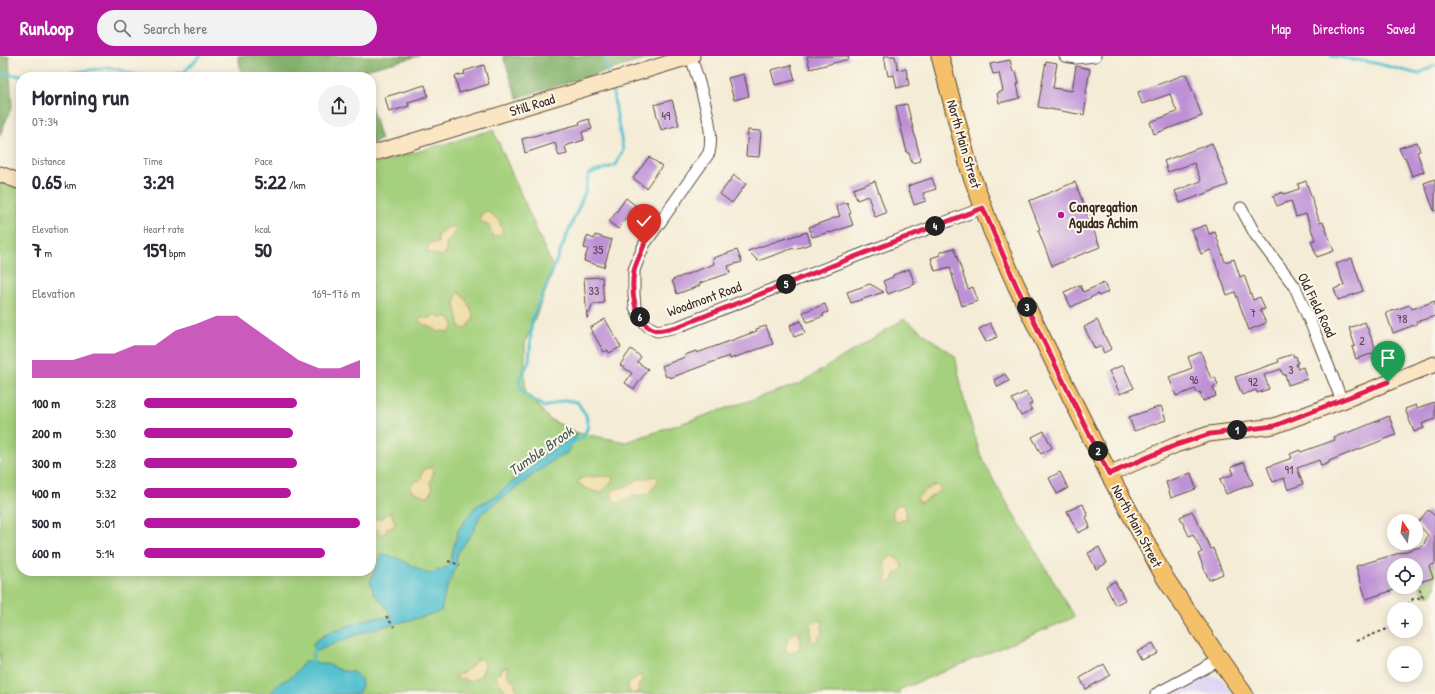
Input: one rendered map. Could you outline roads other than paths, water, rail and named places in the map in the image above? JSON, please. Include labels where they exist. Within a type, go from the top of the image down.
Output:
[{"type":"main road","name":"North Main Street","points":[[940,56],[962,141],[983,208],[1016,285],[1109,474],[1165,578],[1244,694]]},
{"type":"street","name":"Woodmont Road","points":[[692,56],[710,125],[712,145],[709,153],[644,245],[634,270],[635,307],[641,319],[649,327],[657,331],[677,327],[983,208]]},
{"type":"street","name":"Still Road","points":[[376,152],[692,56]]},
{"type":"street","points":[[1065,56],[1076,58],[1095,56]]},
{"type":"street","points":[[0,174],[16,180]]},
{"type":"street","name":"Old Field Road","points":[[1241,208],[1255,234],[1295,287],[1342,401]]},
{"type":"street","points":[[1109,474],[1176,445],[1210,434],[1274,426],[1435,364]]},
{"type":"street","points":[[1156,694],[1220,660]]},
{"type":"water","points":[[578,433],[567,453],[555,459],[481,514],[473,532],[457,554],[456,566],[445,593],[441,611],[370,630],[315,652],[313,643],[328,633],[371,618],[392,617],[385,606],[374,594],[370,582],[372,576],[376,576],[376,568],[382,553],[399,559],[429,574],[449,566],[458,530],[476,506],[494,497],[546,454]]},
{"type":"water","points":[[305,661],[330,665],[339,670],[353,672],[361,679],[362,685],[358,694],[269,694],[280,683],[294,675]]},
{"type":"waterway","points":[[184,72],[200,56]]},
{"type":"waterway","name":"Tumble Brook","points":[[606,56],[608,77]]},
{"type":"waterway","points":[[1331,56],[1375,63],[1418,74],[1435,65]]},
{"type":"waterway","points":[[76,72],[109,67],[126,72]]},
{"type":"waterway","points":[[0,74],[16,75]]},
{"type":"waterway","name":"Tumble Brook","points":[[569,445],[583,437],[588,427],[586,415],[577,402],[565,400],[544,407],[522,392],[519,380],[529,362],[532,319],[585,192],[589,174],[616,165],[623,150],[611,86]]},
{"type":"waterway","name":"Tumble Brook","points":[[314,664],[312,663],[313,653],[317,649]]},
{"type":"place","name":"Congregation Agudas Achim","points":[[1061,215]]}]
